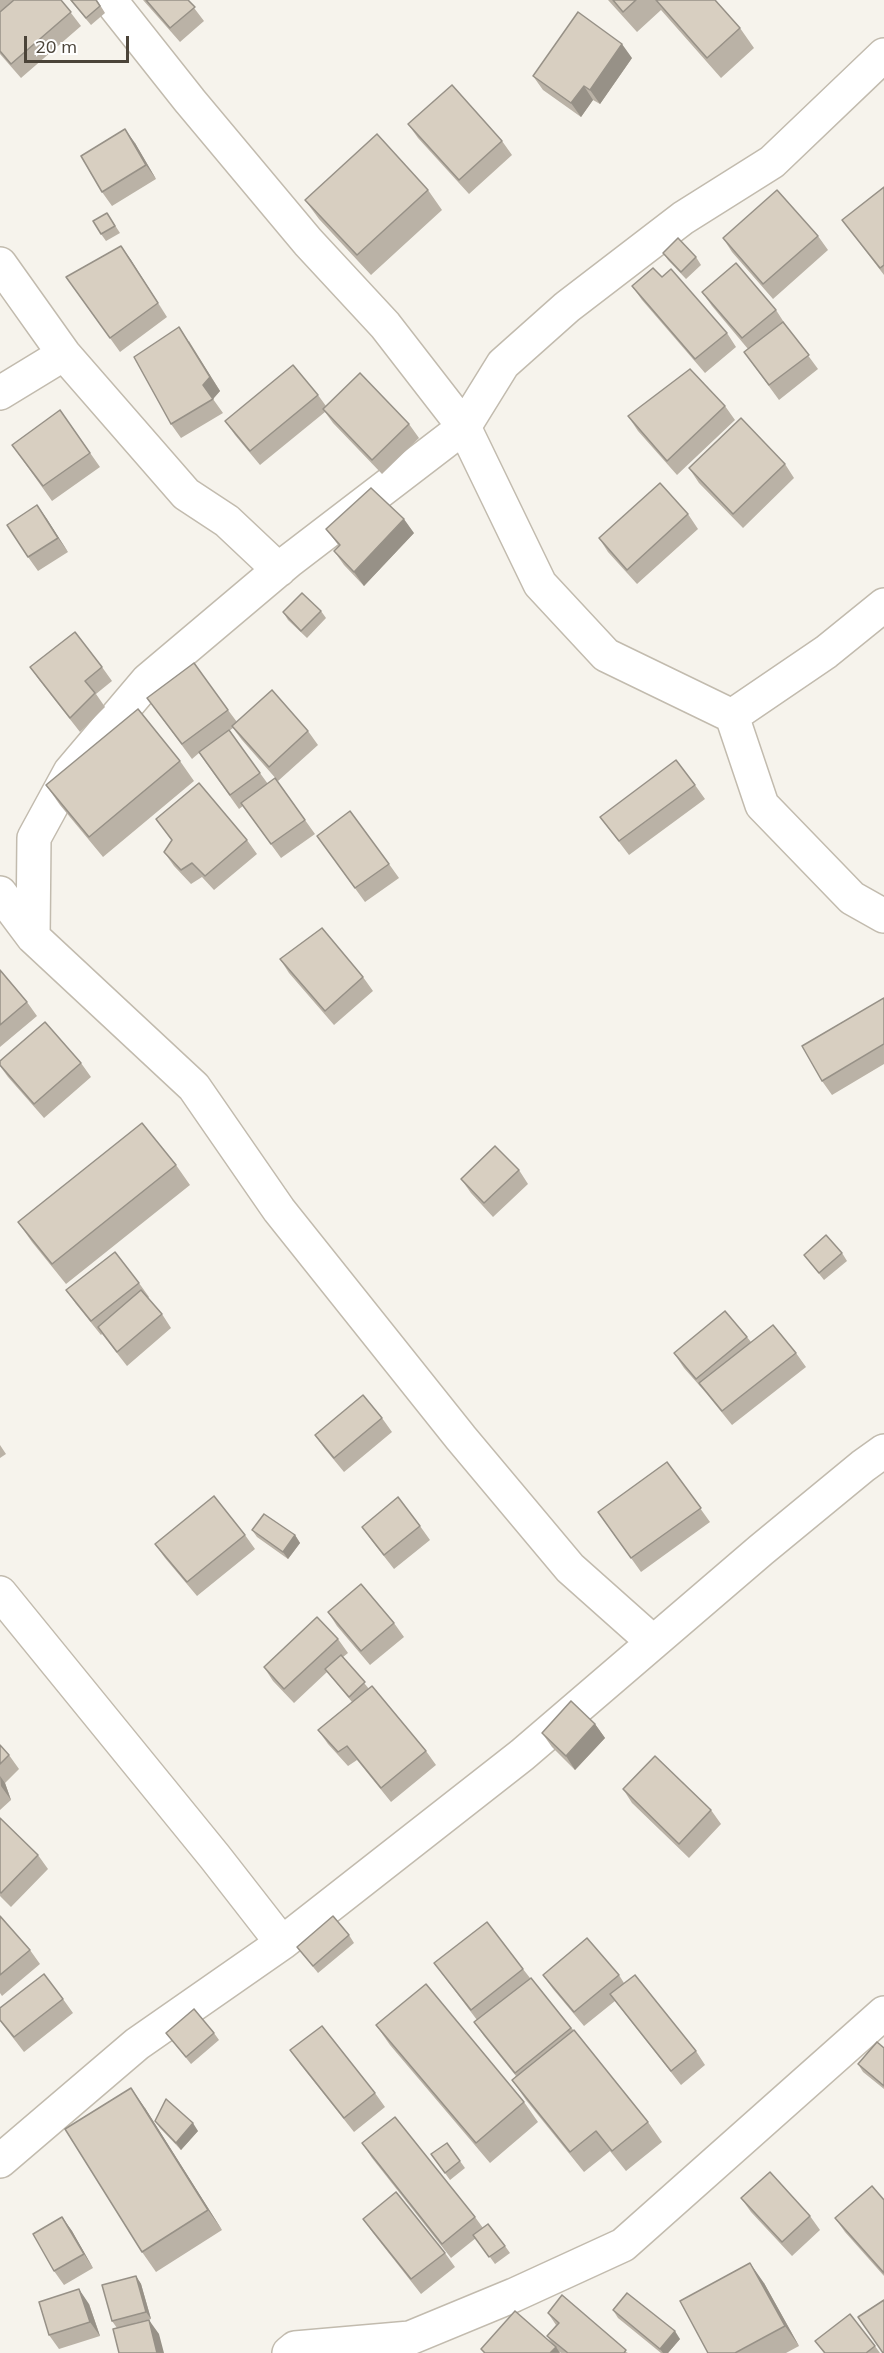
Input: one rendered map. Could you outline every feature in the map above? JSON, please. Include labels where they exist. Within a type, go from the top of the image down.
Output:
[{"type":"street","points":[[110,0],[190,101],[308,242],[385,325],[464,427],[540,584],[606,655],[732,716],[762,806],[852,898],[884,916]]},
{"type":"street","points":[[33,937],[34,838],[70,772],[148,680],[279,570],[464,427],[503,364],[567,307],[683,218],[772,162],[884,55]]},
{"type":"street","points":[[0,264],[64,354],[186,494],[227,521],[279,570]]},
{"type":"street","points":[[0,393],[64,354]]},
{"type":"street","points":[[732,716],[826,652],[884,605]]},
{"type":"street","points":[[0,893],[33,937],[194,1086],[279,1210],[461,1438],[570,1568],[652,1641]]},
{"type":"street","points":[[0,2161],[137,2044],[282,1943],[522,1755],[652,1641],[862,1466],[884,1451]]},
{"type":"street","points":[[0,1593],[282,1943]]},
{"type":"street","points":[[289,2353],[295,2348],[410,2338],[514,2295],[623,2245],[884,2013]]},
{"type":"building","points":[[14,0],[61,0],[71,12],[11,64],[0,51],[0,12]]},
{"type":"building","points":[[71,0],[96,0],[100,6],[86,18]]},
{"type":"building","points":[[146,0],[188,0],[195,7],[170,28]]},
{"type":"building","points":[[613,0],[636,0],[623,12]]},
{"type":"building","points":[[656,0],[715,0],[740,28],[707,58]]},
{"type":"building","points":[[578,12],[622,44],[590,90],[584,86],[571,103],[533,76]]},
{"type":"building","points":[[452,85],[502,141],[459,180],[408,124]]},
{"type":"building","points":[[125,129],[146,165],[102,192],[81,156]]},
{"type":"building","points":[[377,134],[428,190],[357,255],[305,200]]},
{"type":"building","points":[[884,187],[884,265],[880,268],[842,220]]},
{"type":"building","points":[[777,190],[818,236],[763,284],[723,238]]},
{"type":"building","points":[[107,213],[115,226],[101,234],[93,221]]},
{"type":"building","points":[[678,238],[696,257],[681,272],[663,253]]},
{"type":"building","points":[[121,246],[158,303],[110,338],[66,277]]},
{"type":"building","points":[[736,263],[776,310],[742,338],[702,292]]},
{"type":"building","points":[[653,268],[662,277],[671,269],[727,333],[695,359],[632,286]]},
{"type":"building","points":[[783,322],[809,355],[769,385],[744,352]]},
{"type":"building","points":[[179,327],[210,377],[203,385],[213,399],[171,424],[134,357]]},
{"type":"building","points":[[293,365],[318,395],[250,451],[225,421]]},
{"type":"building","points":[[690,369],[725,406],[667,461],[628,416]]},
{"type":"building","points":[[360,373],[409,424],[372,460],[323,409]]},
{"type":"building","points":[[60,410],[90,453],[43,486],[12,445]]},
{"type":"building","points":[[741,418],[785,464],[733,514],[689,468]]},
{"type":"building","points":[[660,483],[688,514],[627,570],[599,538]]},
{"type":"building","points":[[371,488],[404,519],[354,572],[334,551],[340,545],[326,529]]},
{"type":"building","points":[[37,505],[58,538],[28,557],[7,525]]},
{"type":"building","points":[[302,593],[321,611],[301,631],[283,612]]},
{"type":"building","points":[[75,632],[102,667],[85,681],[95,693],[70,718],[30,667]]},
{"type":"building","points":[[194,663],[228,710],[182,744],[147,698]]},
{"type":"building","points":[[272,690],[308,731],[269,767],[232,726]]},
{"type":"building","points":[[138,709],[180,761],[89,837],[46,785]]},
{"type":"building","points":[[229,730],[260,773],[230,795],[199,752]]},
{"type":"building","points":[[676,760],[695,785],[619,841],[600,817]]},
{"type":"building","points":[[275,778],[305,820],[271,844],[241,803]]},
{"type":"building","points":[[199,783],[247,840],[205,876],[192,863],[181,870],[164,852],[172,840],[156,819]]},
{"type":"building","points":[[350,811],[389,864],[355,888],[317,836]]},
{"type":"building","points":[[322,928],[363,977],[325,1011],[280,959]]},
{"type":"building","points":[[0,970],[27,1002],[0,1025]]},
{"type":"building","points":[[884,998],[884,1044],[822,1081],[802,1046]]},
{"type":"building","points":[[45,1022],[81,1063],[34,1104],[0,1065],[0,1061]]},
{"type":"building","points":[[142,1123],[176,1165],[52,1264],[18,1222]]},
{"type":"building","points":[[495,1146],[519,1170],[484,1203],[461,1179]]},
{"type":"building","points":[[826,1235],[842,1253],[819,1273],[804,1255]]},
{"type":"building","points":[[115,1252],[139,1283],[91,1321],[66,1290]]},
{"type":"building","points":[[141,1290],[162,1314],[117,1352],[98,1327]]},
{"type":"building","points":[[725,1311],[747,1337],[696,1379],[674,1353]]},
{"type":"building","points":[[773,1325],[796,1353],[722,1411],[699,1383]]},
{"type":"building","points":[[363,1395],[382,1418],[334,1458],[315,1435]]},
{"type":"building","points":[[667,1462],[701,1508],[631,1558],[598,1512]]},
{"type":"building","points":[[214,1496],[245,1535],[187,1582],[155,1544]]},
{"type":"building","points":[[398,1497],[420,1526],[384,1555],[362,1527]]},
{"type":"building","points":[[264,1514],[295,1535],[283,1552],[252,1530]]},
{"type":"building","points":[[361,1584],[394,1623],[361,1651],[328,1612]]},
{"type":"building","points":[[317,1617],[338,1639],[284,1689],[264,1667]]},
{"type":"building","points":[[341,1655],[365,1682],[349,1697],[325,1669]]},
{"type":"building","points":[[372,1686],[426,1751],[381,1788],[347,1746],[338,1752],[318,1730]]},
{"type":"building","points":[[571,1701],[595,1724],[566,1756],[542,1733]]},
{"type":"building","points":[[0,1745],[9,1755],[0,1764]]},
{"type":"building","points":[[655,1756],[711,1810],[679,1844],[623,1789]]},
{"type":"building","points":[[0,1818],[38,1855],[1,1893],[0,1892]]},
{"type":"building","points":[[0,1916],[30,1950],[0,1975]]},
{"type":"building","points":[[333,1916],[349,1935],[313,1966],[297,1947]]},
{"type":"building","points":[[487,1922],[523,1969],[471,2010],[434,1963]]},
{"type":"building","points":[[587,1938],[619,1975],[574,2012],[543,1975]]},
{"type":"building","points":[[44,1974],[63,1999],[14,2037],[0,2020],[0,2008]]},
{"type":"building","points":[[635,1975],[696,2051],[671,2071],[610,1994]]},
{"type":"building","points":[[531,1978],[571,2028],[515,2073],[474,2022]]},
{"type":"building","points":[[426,1984],[524,2102],[476,2143],[376,2025]]},
{"type":"building","points":[[194,2009],[214,2033],[186,2057],[166,2033]]},
{"type":"building","points":[[322,2026],[375,2093],[344,2118],[290,2050]]},
{"type":"building","points":[[574,2030],[648,2122],[612,2151],[596,2131],[570,2152],[512,2080]]},
{"type":"building","points":[[877,2042],[884,2048],[884,2086],[858,2064]]},
{"type":"building","points":[[131,2088],[208,2210],[142,2252],[65,2129]]},
{"type":"building","points":[[166,2099],[193,2123],[176,2143],[155,2121]]},
{"type":"building","points":[[395,2117],[475,2217],[442,2244],[362,2143]]},
{"type":"building","points":[[447,2143],[460,2161],[445,2173],[431,2154]]},
{"type":"building","points":[[770,2172],[810,2216],[782,2242],[741,2198]]},
{"type":"building","points":[[872,2186],[884,2200],[884,2273],[835,2218]]},
{"type":"building","points":[[396,2192],[445,2253],[411,2279],[363,2219]]},
{"type":"building","points":[[62,2217],[84,2254],[54,2271],[33,2234]]},
{"type":"building","points":[[488,2224],[505,2246],[489,2257],[473,2235]]},
{"type":"building","points":[[750,2263],[785,2326],[735,2353],[708,2353],[680,2301]]},
{"type":"building","points":[[136,2276],[146,2312],[112,2321],[102,2285]]},
{"type":"building","points":[[79,2289],[90,2322],[49,2335],[39,2302]]},
{"type":"building","points":[[627,2293],[675,2331],[660,2349],[613,2310]]},
{"type":"building","points":[[562,2295],[626,2350],[624,2353],[568,2353],[547,2336],[559,2323],[548,2313]]},
{"type":"building","points":[[884,2300],[884,2353],[883,2353],[858,2317]]},
{"type":"building","points":[[515,2311],[556,2347],[550,2353],[485,2353],[481,2349]]},
{"type":"building","points":[[850,2314],[875,2346],[866,2353],[825,2353],[815,2341]]},
{"type":"building","points":[[149,2320],[157,2353],[119,2353],[113,2329]]}]
